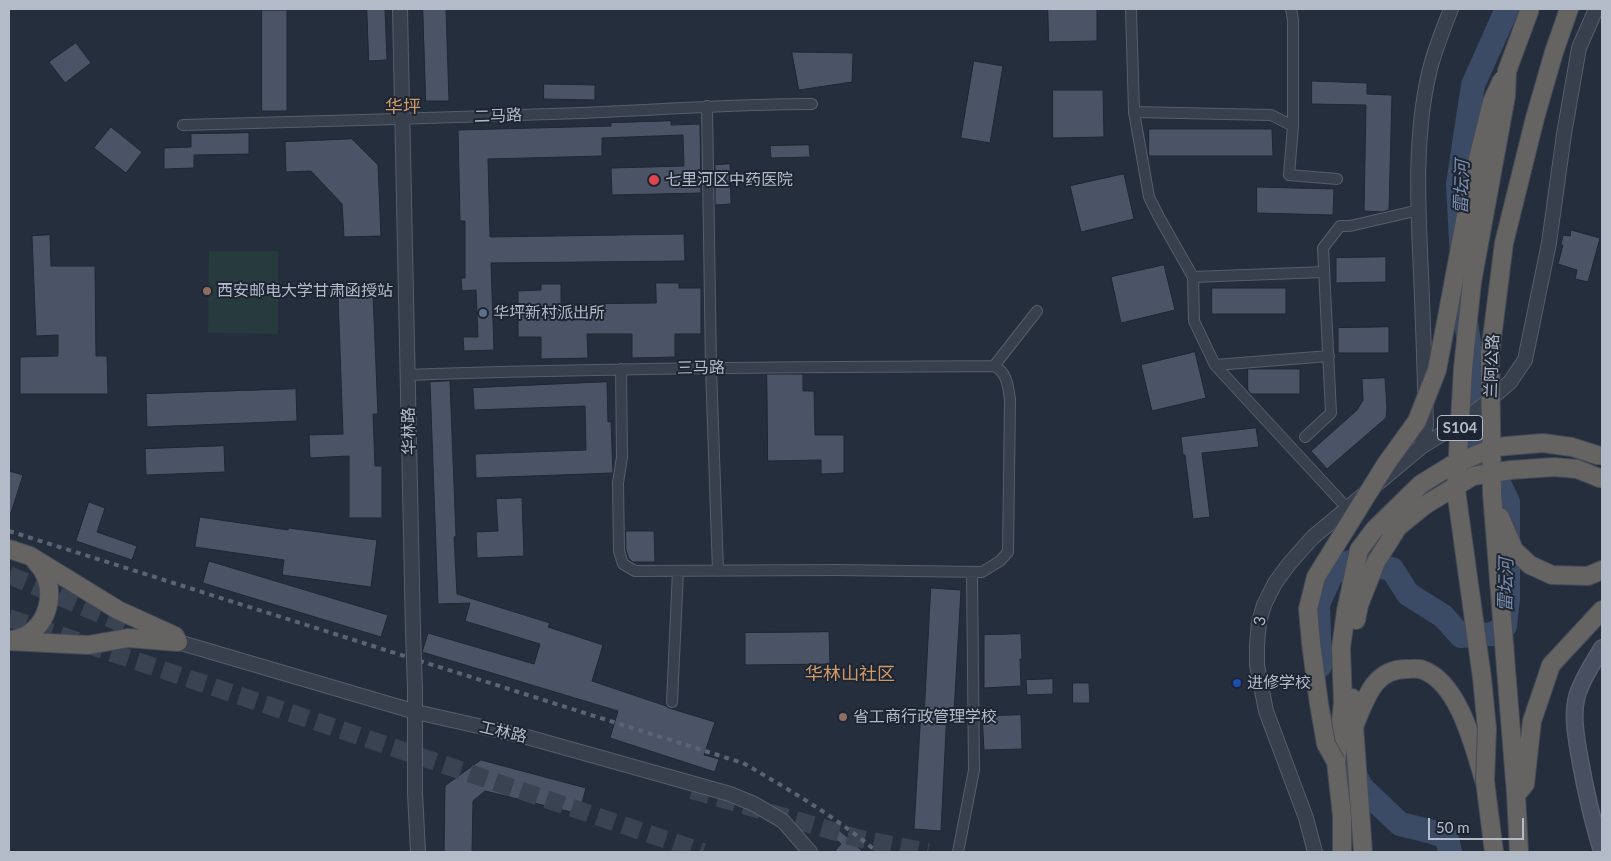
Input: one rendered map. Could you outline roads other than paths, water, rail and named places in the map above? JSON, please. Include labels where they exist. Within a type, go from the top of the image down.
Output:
[{"type":"highway","name":"兰阿公路","points":[[1494,852],[1485,781],[1487,729],[1482,678],[1456,490],[1463,368],[1472,282],[1506,96],[1507,71],[1530,9]]},
{"type":"highway","name":"兰阿公路","points":[[1519,852],[1492,493],[1490,354],[1504,243],[1535,118],[1569,9]]},
{"type":"highway","points":[[1336,762],[1326,744],[1319,704],[1308,609],[1316,577],[1386,464],[1417,421],[1437,370],[1473,179],[1492,102],[1507,71]]},
{"type":"highway","points":[[1343,851],[1342,816],[1336,762],[1343,703],[1342,648],[1346,611],[1359,550],[1374,530],[1421,484],[1452,465],[1495,447],[1543,443],[1572,447],[1602,457]]},
{"type":"highway","points":[[1362,852],[1349,658],[1359,605],[1376,562],[1398,527],[1425,505],[1473,476],[1511,470],[1554,467],[1577,469],[1602,479]]},
{"type":"highway","points":[[1492,493],[1501,522],[1514,550],[1530,565],[1552,575],[1588,576],[1602,570]]},
{"type":"highway","points":[[9,549],[30,556],[118,610],[176,636],[178,642],[128,638],[88,645],[9,640]]},
{"type":"highway","points":[[9,640],[30,633],[41,622],[48,609],[50,595],[48,580],[41,567],[30,556]]},
{"type":"highway","points":[[1516,794],[1525,784],[1532,721],[1551,665],[1602,610]]},
{"type":"highway","points":[[1353,727],[1371,687],[1384,675],[1401,669],[1423,669],[1442,682],[1464,718],[1485,781]]},
{"type":"main road","points":[[1602,648],[1582,683],[1577,695],[1575,709],[1577,736],[1590,813],[1602,852]]},
{"type":"street","name":"华林路","points":[[400,9],[418,852]]},
{"type":"street","points":[[1132,9],[1134,112],[1150,197],[1158,218],[1192,278],[1194,321],[1215,365],[1347,508]]},
{"type":"street","points":[[1291,9],[1293,20],[1293,126],[1289,175],[1337,178]]},
{"type":"street","points":[[1421,447],[1426,425],[1419,210],[1420,144],[1429,73],[1451,9]]},
{"type":"street","points":[[1421,447],[1463,422],[1510,382],[1525,360],[1549,244],[1564,134],[1579,48],[1596,9]]},
{"type":"street","name":"二马路","points":[[183,125],[403,120],[707,106],[812,104]]},
{"type":"street","points":[[707,106],[711,368],[718,571]]},
{"type":"street","points":[[1134,112],[1271,115],[1293,126]]},
{"type":"street","points":[[1305,437],[1332,413],[1323,248],[1340,226],[1350,226],[1419,210]]},
{"type":"street","points":[[1192,278],[1324,272]]},
{"type":"street","points":[[620,369],[622,457],[618,483],[619,551],[623,564],[635,571],[836,570],[982,572],[1000,561],[1008,552],[1010,399],[1007,381],[1000,369],[994,366],[1037,311]]},
{"type":"street","points":[[1215,365],[1328,356]]},
{"type":"street","name":"三马路","points":[[408,375],[620,369],[994,366]]},
{"type":"street","name":"3","points":[[1315,852],[1306,818],[1266,711],[1257,665],[1259,622],[1264,605],[1275,583],[1313,537],[1421,447]]},
{"type":"street","points":[[672,702],[678,571]]},
{"type":"street","points":[[958,852],[974,770],[972,572]]},
{"type":"street","name":"工林路","points":[[178,642],[416,712],[527,737],[730,794],[754,804],[782,821],[810,852]]},
{"type":"waterway","name":"雷坛河","points":[[1320,666],[1318,604],[1331,575],[1350,562],[1392,569],[1408,594],[1443,616],[1461,636],[1493,634],[1505,626],[1508,599],[1508,502],[1479,441],[1476,391],[1465,315],[1458,184],[1473,85],[1507,9]]},
{"type":"waterway","name":"雷坛河","points":[[1331,731],[1362,788],[1400,824],[1433,832],[1447,838],[1450,852]]},
{"type":"tunnel","points":[[9,575],[130,627],[163,637]]},
{"type":"tunnel","points":[[9,618],[703,852]]},
{"type":"tunnel","points":[[692,790],[857,838],[928,852]]},
{"type":"railway","points":[[9,531],[743,763],[829,816],[877,852]]},
{"type":"place","name":"七里河区中药医院","points":[[654,180]]},
{"type":"place","name":"西安邮电大学甘肃函授站","points":[[207,291]]},
{"type":"place","name":"华坪新村派出所","points":[[483,313]]},
{"type":"place","name":"进修学校","points":[[1237,683]]},
{"type":"place","name":"省工商行政管理学校","points":[[843,717]]},
{"type":"district","name":"华坪","points":[[403,107]]},
{"type":"district","name":"华林山社区","points":[[850,674]]}]
